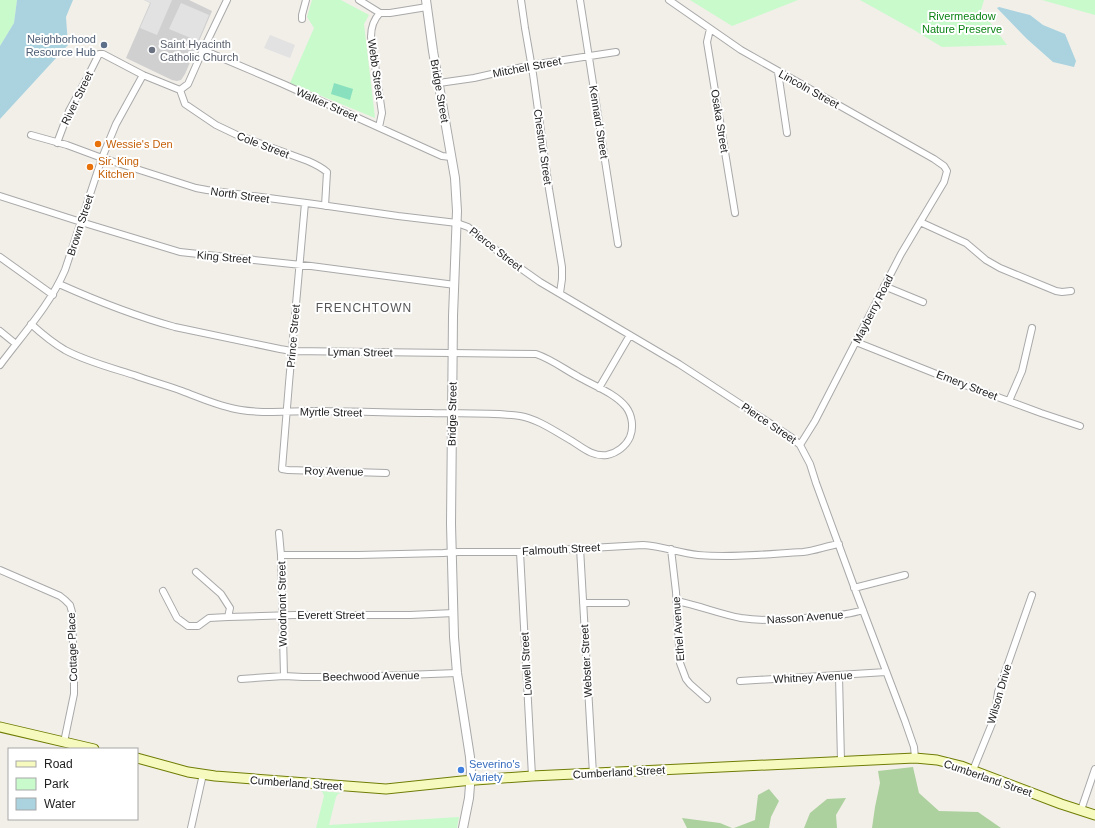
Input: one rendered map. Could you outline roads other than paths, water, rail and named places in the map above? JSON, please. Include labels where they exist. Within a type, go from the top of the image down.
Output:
[{"type":"main road","points":[[0,727],[90,748]]},
{"type":"main road","name":"Cumberland Street","points":[[138,758],[188,772],[215,776],[376,789],[405,788],[532,776],[915,758],[948,762],[1095,814]]},
{"type":"street","points":[[143,75],[180,90],[188,84],[202,50],[227,0]]},
{"type":"street","points":[[302,19],[306,0]]},
{"type":"street","points":[[359,0],[380,13],[390,13],[426,4]]},
{"type":"street","name":"Chestnut Street","points":[[521,0],[562,268],[560,293]]},
{"type":"street","name":"Kennard Street","points":[[580,0],[618,244]]},
{"type":"street","name":"Lincoln Street","points":[[669,0],[741,50],[934,159],[944,166],[947,171],[946,175]]},
{"type":"street","name":"Bridge Street","points":[[426,4],[455,178],[457,211],[452,414],[451,553],[457,673],[470,758],[471,781],[468,808],[463,828]]},
{"type":"street","name":"Webb Street","points":[[379,127],[382,113],[372,48],[371,27],[376,17],[380,13]]},
{"type":"street","name":"Osaka Street","points":[[710,29],[707,42],[735,213]]},
{"type":"street","name":"Walker Street","points":[[202,50],[442,156],[451,157]]},
{"type":"street","name":"Mitchell Street","points":[[439,83],[474,78],[531,65],[616,52]]},
{"type":"street","name":"River Street","points":[[57,143],[69,111],[98,54],[103,54],[143,75]]},
{"type":"street","points":[[778,72],[787,134]]},
{"type":"street","name":"Brown Street","points":[[0,365],[53,295],[66,270],[102,158],[116,124],[143,75]]},
{"type":"street","name":"Cole Street","points":[[180,90],[185,104],[216,125],[237,135],[313,164],[327,172],[325,206]]},
{"type":"street","name":"North Street","points":[[30,135],[67,145],[102,158],[196,188],[457,223]]},
{"type":"street","name":"Mayberry Road","points":[[800,445],[815,421],[901,254],[944,182],[946,175]]},
{"type":"street","name":"King Street","points":[[0,196],[180,252],[455,285]]},
{"type":"street","name":"Prince Street","points":[[282,469],[306,203]]},
{"type":"street","points":[[920,222],[966,242],[986,260],[1000,268],[1056,291],[1071,291]]},
{"type":"street","name":"Pierce Street","points":[[457,223],[473,230],[506,258],[540,282],[700,377],[791,437],[800,445],[810,464],[854,588],[912,741],[915,758]]},
{"type":"street","points":[[0,257],[53,295]]},
{"type":"street","name":"Lyman Street","points":[[59,284],[121,309],[170,326],[280,350],[454,354],[536,354],[548,358],[599,388],[625,406],[629,412],[632,424],[631,435]]},
{"type":"street","points":[[884,286],[923,302]]},
{"type":"street","name":"Myrtle Street","points":[[31,324],[57,345],[83,358],[231,408],[253,411],[286,412],[316,411],[511,415],[526,418],[542,424],[589,452],[600,456],[610,454],[618,450],[626,444],[631,435]]},
{"type":"street","points":[[1009,401],[1022,371],[1032,328]]},
{"type":"street","points":[[0,331],[16,344]]},
{"type":"street","points":[[599,388],[630,335]]},
{"type":"street","name":"Emery Street","points":[[856,342],[954,381],[1080,426]]},
{"type":"street","name":"Roy Avenue","points":[[282,469],[386,472]]},
{"type":"street","name":"Woodmont Street","points":[[279,533],[281,555],[284,676]]},
{"type":"street","name":"Falmouth Street","points":[[281,555],[520,552],[654,545],[697,555],[733,556],[807,552],[839,544]]},
{"type":"street","name":"Webster Street","points":[[580,548],[593,774]]},
{"type":"street","name":"Ethel Avenue","points":[[671,549],[681,668],[690,684],[707,699]]},
{"type":"street","name":"Lowell Street","points":[[520,552],[532,776]]},
{"type":"street","name":"Cottage Place","points":[[0,570],[60,596],[70,605],[73,618],[74,694],[64,742]]},
{"type":"street","points":[[196,572],[221,594],[230,608],[228,617]]},
{"type":"street","points":[[854,588],[905,575]]},
{"type":"street","name":"Everett Street","points":[[163,591],[177,618],[188,626],[198,626],[209,618],[228,617],[410,615],[454,613]]},
{"type":"street","name":"Wilson Drive","points":[[973,770],[993,721],[998,692],[1032,595]]},
{"type":"street","name":"Nasson Avenue","points":[[676,601],[740,618],[766,620],[786,620],[851,614],[863,610]]},
{"type":"street","points":[[583,603],[626,603]]},
{"type":"street","name":"Whitney Avenue","points":[[740,681],[886,672]]},
{"type":"street","name":"Beechwood Avenue","points":[[241,678],[284,676],[353,677],[457,673]]},
{"type":"street","points":[[839,676],[841,761]]},
{"type":"street","points":[[1081,810],[1095,769]]},
{"type":"street","points":[[191,828],[203,774]]},
{"type":"water","points":[[17,0],[73,0],[66,17],[68,45],[0,119],[0,46],[14,23]]},
{"type":"water","points":[[999,7],[1030,15],[1043,25],[1065,34],[1076,61],[1074,67],[1053,62],[1027,39],[997,8]]},
{"type":"place","name":"Neighborhood Resource Hub","points":[[104,45]]},
{"type":"place","name":"Saint Hyacinth Catholic Church","points":[[152,50]]},
{"type":"place","name":"Wessie's Den","points":[[98,144]]},
{"type":"place","name":"Sir. King Kitchen","points":[[90,167]]},
{"type":"place","name":"Severino's Variety","points":[[461,770]]},
{"type":"district","name":"FRENCHTOWN","points":[[364,308]]},
{"type":"park label","name":"Rivermeadow Nature Preserve","points":[[962,22]]}]
